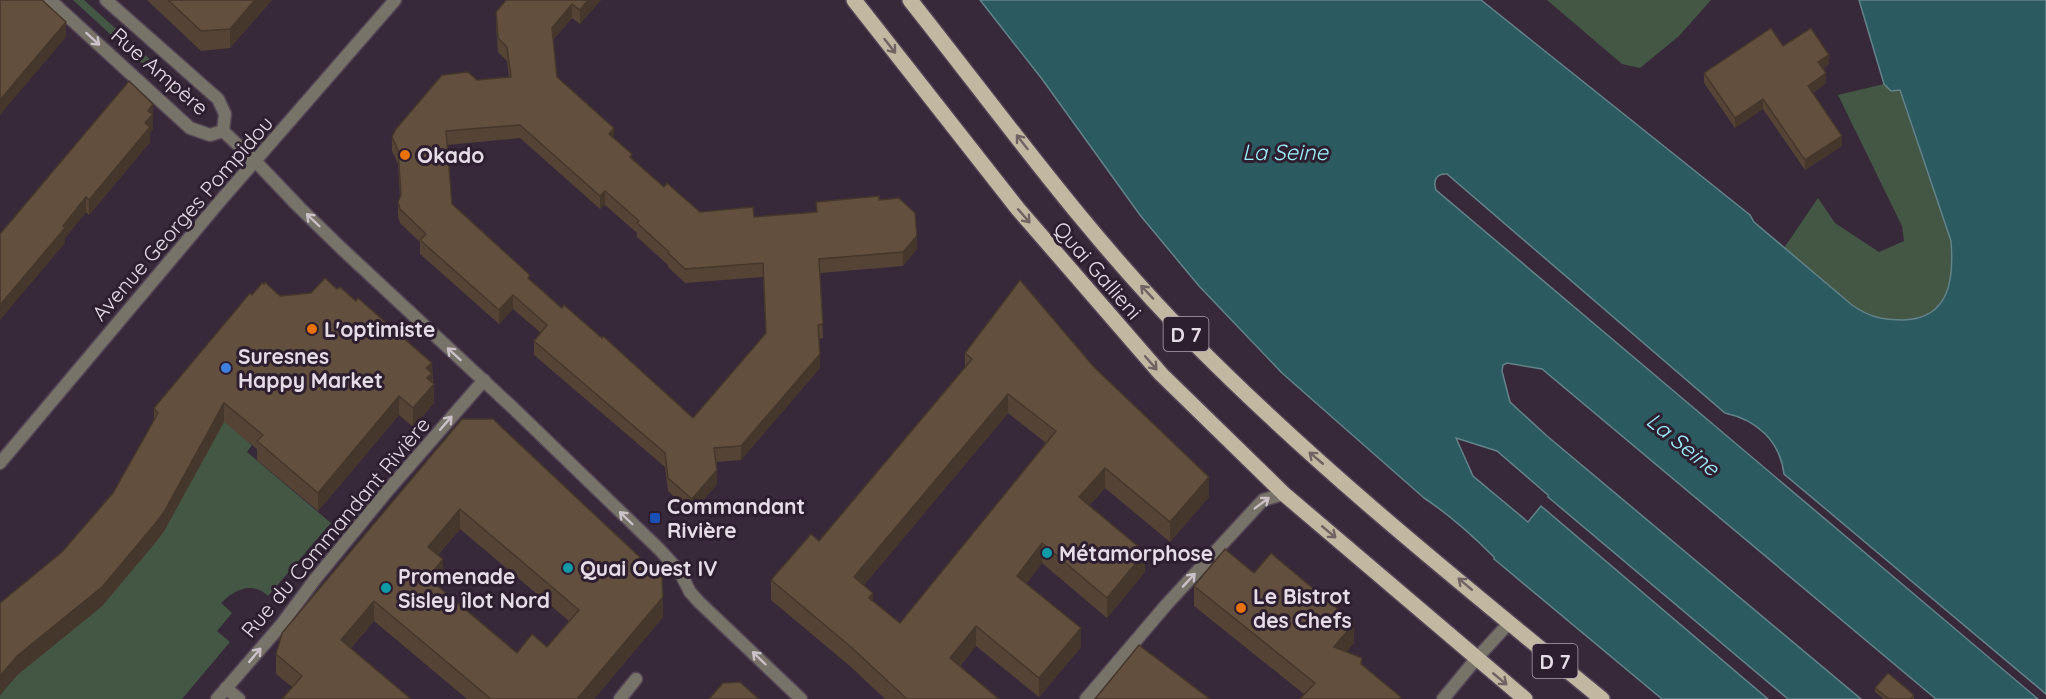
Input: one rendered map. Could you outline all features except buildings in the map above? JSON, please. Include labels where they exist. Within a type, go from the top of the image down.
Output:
[{"type":"main road","name":"Quai Gallieni","points":[[854,0],[1018,209],[1161,374],[1284,494],[1525,699]]},
{"type":"main road","name":"Quai Gallieni","points":[[910,0],[1110,253],[1194,343],[1306,450],[1602,699]]},
{"type":"street","name":"Rue Ampère","points":[[50,0],[190,128],[210,135],[223,131]]},
{"type":"street","name":"Rue Ampère","points":[[106,0],[218,99],[225,114],[223,131]]},
{"type":"street","name":"Avenue Georges Pompidou","points":[[0,463],[221,200],[395,0]]},
{"type":"street","name":"Rue Ampère","points":[[223,131],[341,248],[453,354],[484,380],[660,550],[680,572],[690,592],[699,602],[801,699]]},
{"type":"street","name":"Rue du Commandant Rivière","points":[[217,699],[281,625],[316,578],[389,489],[484,380]]},
{"type":"street","points":[[1086,699],[1150,623],[1263,500],[1284,494]]},
{"type":"street","points":[[1443,699],[1476,658],[1510,622]]},
{"type":"street","points":[[620,699],[636,679]]},
{"type":"street","points":[[226,688],[239,699]]},
{"type":"shaded area","points":[[73,0],[84,0],[185,91],[180,98]]},
{"type":"shaded area","points":[[1547,0],[1711,0],[1679,36],[1640,68],[1622,64]]},
{"type":"shaded area","points":[[1884,84],[1891,91],[1900,89],[1951,241],[1950,282],[1946,294],[1931,312],[1919,318],[1904,320],[1880,319],[1863,313],[1784,248],[1818,198],[1835,223],[1879,252],[1904,241],[1902,226],[1838,95]]},
{"type":"shaded area","points":[[214,411],[252,445],[247,452],[331,523],[268,596],[262,591],[250,588],[232,594],[221,603],[232,613],[217,631],[230,642],[182,699],[0,699],[0,695],[17,675],[102,606],[164,531],[207,452]]},
{"type":"water","name":"La Seine","points":[[980,0],[1481,0],[1750,215],[1754,222],[1852,305],[1876,317],[1904,320],[1919,318],[1931,312],[1946,294],[1950,282],[1951,241],[1900,90],[1891,91],[1884,84],[1859,0],[2046,0],[2046,694],[1784,474],[1778,452],[1772,442],[1757,427],[1737,416],[1725,413],[1447,174],[1440,175],[1435,181],[1436,190],[2038,699],[1936,699],[1542,369],[1507,363],[1503,365],[1502,371],[1510,402],[1547,436],[1861,699],[1788,699],[1548,497],[1497,451],[1456,438],[1473,476],[1528,522],[1541,506],[1768,699],[1662,699],[1494,559],[1443,511],[1424,498],[1282,373],[1199,286],[1140,215],[1042,79]]},
{"type":"place","name":"Okado","points":[[405,155]]},
{"type":"place","name":"L'optimiste","points":[[312,329]]},
{"type":"place","name":"Suresnes Happy Market","points":[[226,368]]},
{"type":"place","name":"Commandant Rivière","points":[[655,518]]},
{"type":"place","name":"Métamorphose","points":[[1047,553]]},
{"type":"place","name":"Quai Ouest IV","points":[[568,568]]},
{"type":"place","name":"Promenade Sisley îlot Nord","points":[[386,588]]},
{"type":"place","name":"Le Bistrot des Chefs","points":[[1241,608]]}]
